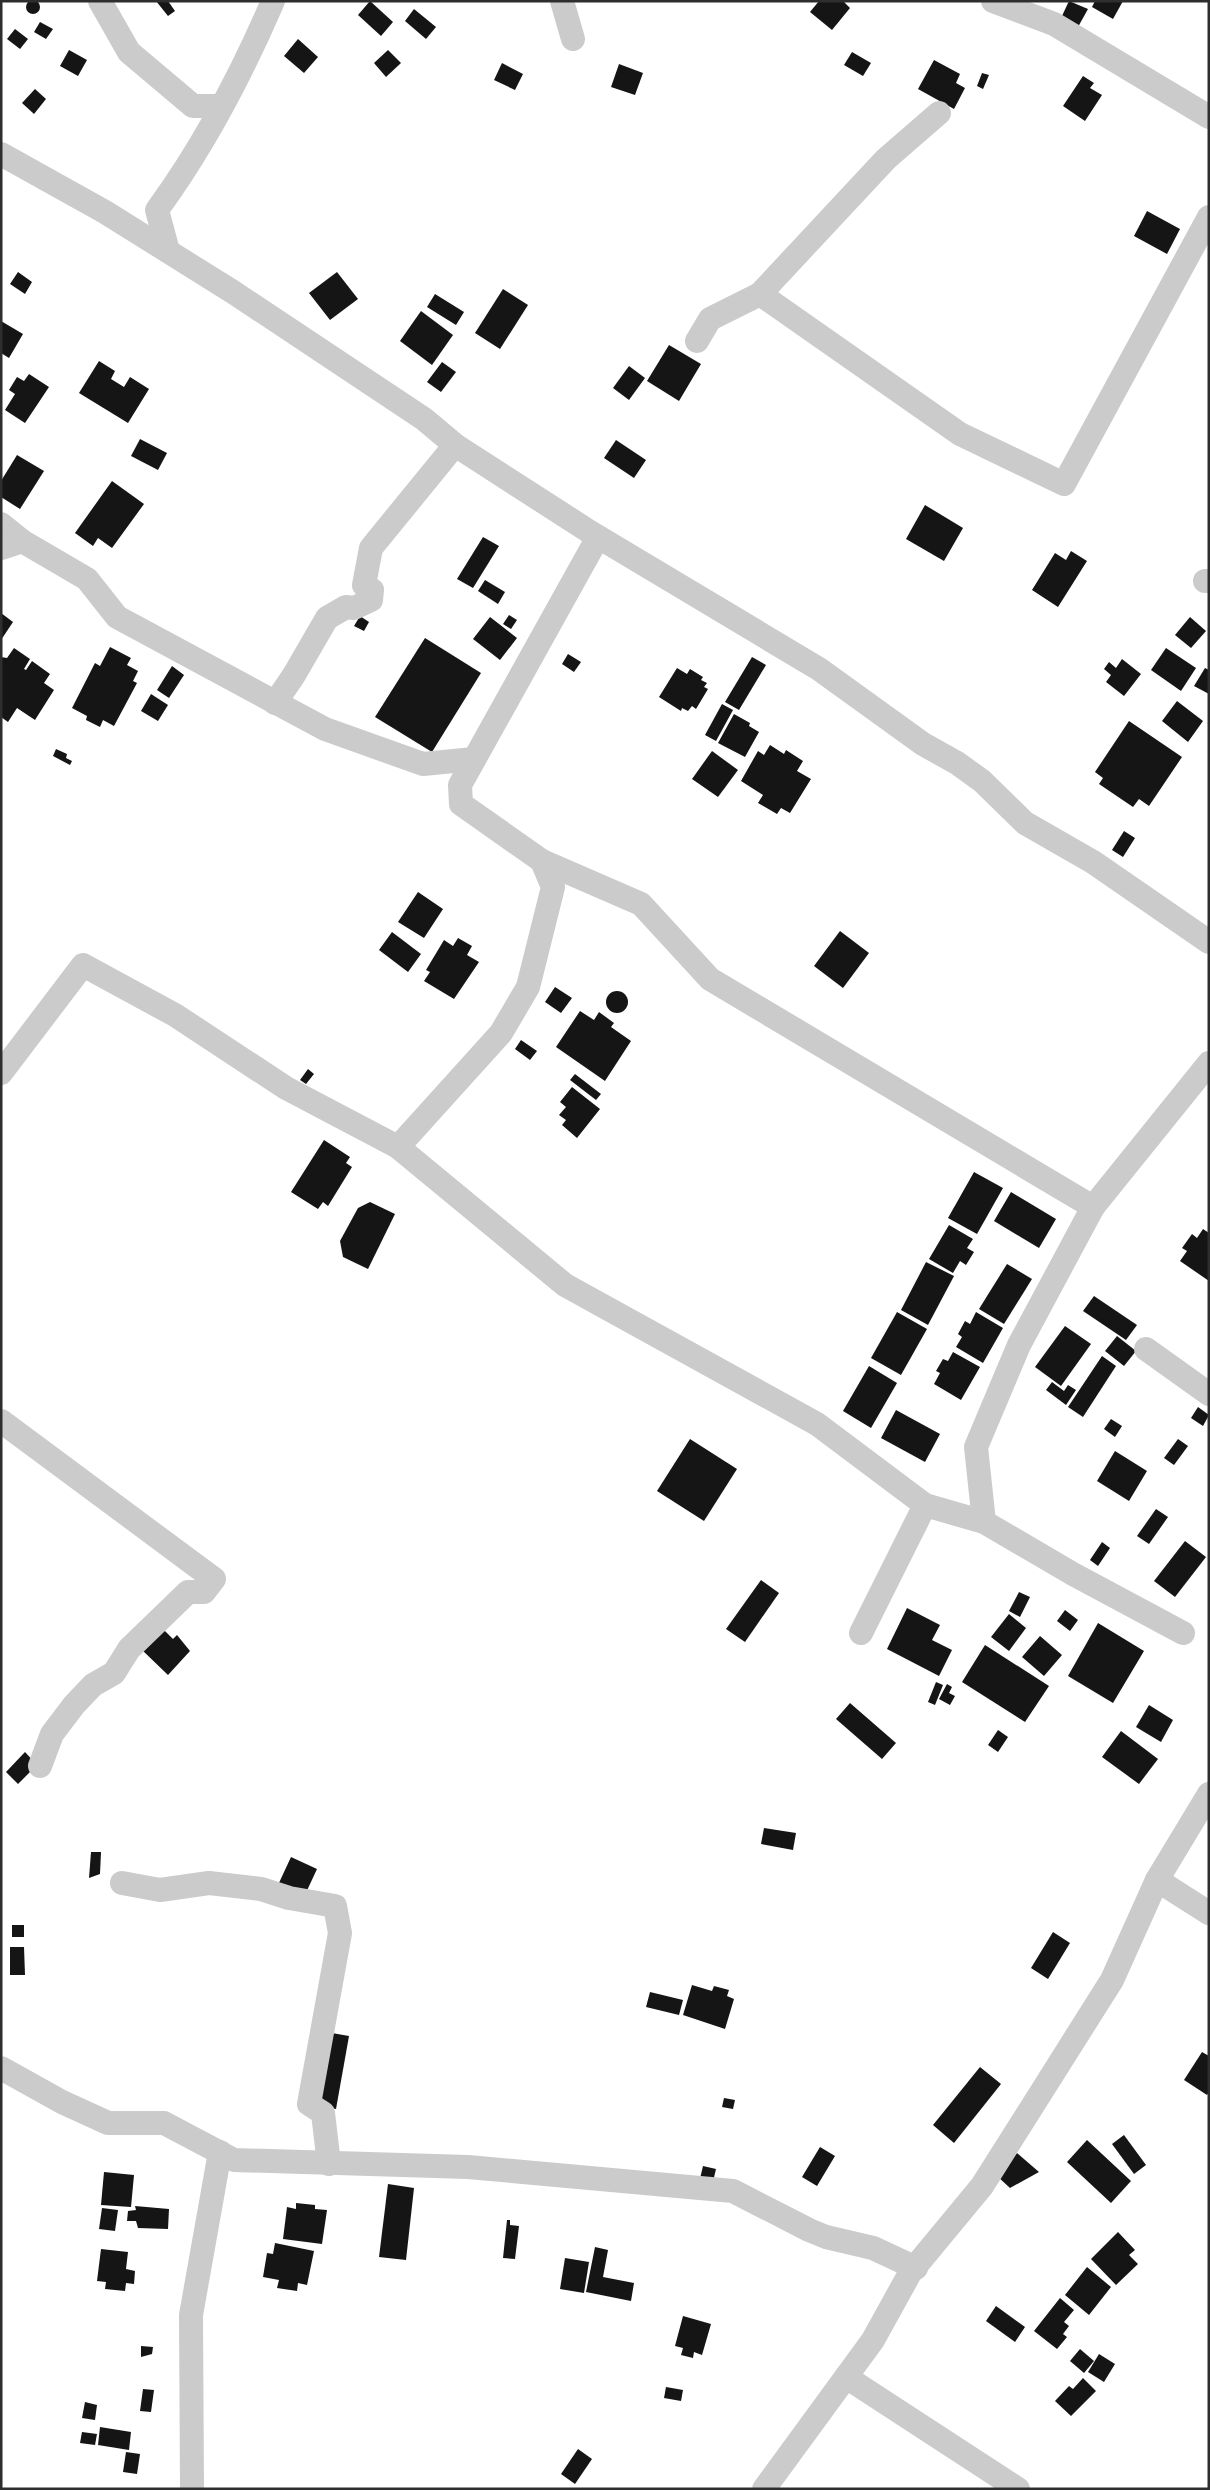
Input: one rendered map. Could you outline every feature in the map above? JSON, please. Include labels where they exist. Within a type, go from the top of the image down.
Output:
[{"type":"street","points":[[100,1],[129,52],[192,106],[220,106]]},
{"type":"street","points":[[168,251],[157,210],[184,173],[254,44],[273,1]]},
{"type":"street","points":[[562,1],[573,39]]},
{"type":"street","points":[[993,1],[1054,24],[1209,117]]},
{"type":"street","points":[[697,340],[710,319],[760,294],[886,159],[939,113]]},
{"type":"street","points":[[1,154],[105,212],[168,251],[402,404],[455,444],[598,537],[819,669],[923,744],[957,763],[982,781],[1025,822],[1093,862],[1209,942]]},
{"type":"street","points":[[760,294],[960,434],[1064,484],[1209,217]]},
{"type":"street","points":[[275,703],[294,675],[327,618],[346,607],[354,608],[371,600],[372,590],[364,585],[370,548],[455,444]]},
{"type":"street","points":[[1,524],[12,544],[87,579],[117,618],[325,729],[423,764],[474,759]]},
{"type":"street","points":[[598,537],[460,785],[461,804],[542,861],[641,904],[710,979],[1093,1207]]},
{"type":"street","points":[[398,1147],[501,1033],[528,987],[553,887],[542,861]]},
{"type":"street","points":[[1,1072],[82,965],[175,1015],[286,1088],[398,1147],[565,1286],[817,1424],[925,1505],[984,1522],[1073,1574],[1183,1633]]},
{"type":"street","points":[[984,1522],[976,1447],[1019,1345],[1093,1207],[1209,1063]]},
{"type":"street","points":[[1146,1349],[1209,1394]]},
{"type":"street","points":[[1,1421],[214,1579],[204,1592],[188,1592],[129,1649],[114,1673],[93,1685],[74,1705],[52,1734],[40,1766]]},
{"type":"street","points":[[861,1633],[925,1505]]},
{"type":"street","points":[[764,2489],[873,2340],[910,2273],[982,2186],[1082,2030],[1112,1980],[1157,1880],[1209,1794]]},
{"type":"street","points":[[1157,1880],[1209,1913]]},
{"type":"street","points":[[122,1883],[160,1890],[209,1882],[261,1889],[290,1898],[336,1906],[340,1933],[309,2104],[323,2113],[329,2164]]},
{"type":"street","points":[[1,2069],[62,2102],[108,2122],[164,2122],[234,2160],[468,2167],[733,2191],[809,2230],[826,2237],[873,2248],[916,2268]]},
{"type":"street","points":[[192,2489],[191,2315],[220,2152]]},
{"type":"street","points":[[846,2377],[1018,2489]]},
{"type":"street","points":[[983,2466],[1000,2489]]},
{"type":"building","points":[[33,0],[38,2],[40,7],[38,12],[33,14],[28,12],[26,7],[28,2]]},
{"type":"building","points":[[156,1],[168,1],[175,11],[168,16]]},
{"type":"building","points":[[370,1],[393,22],[381,36],[358,15]]},
{"type":"building","points":[[819,1],[843,1],[850,8],[832,30],[810,12]]},
{"type":"building","points":[[1069,1],[1088,9],[1078,27],[1061,18]]},
{"type":"building","points":[[1095,1],[1123,1],[1113,19],[1092,7]]},
{"type":"building","points":[[414,9],[436,27],[426,39],[405,21]]},
{"type":"building","points":[[40,22],[53,29],[46,39],[34,32]]},
{"type":"building","points":[[15,29],[28,39],[20,49],[7,39]]},
{"type":"building","points":[[298,39],[318,57],[304,73],[284,56]]},
{"type":"building","points":[[69,50],[87,60],[78,76],[60,66]]},
{"type":"building","points":[[388,50],[401,63],[386,77],[374,63]]},
{"type":"building","points":[[852,52],[871,63],[863,76],[844,65]]},
{"type":"building","points":[[934,60],[960,74],[956,83],[965,88],[954,109],[918,89]]},
{"type":"building","points":[[502,63],[523,74],[515,90],[494,80]]},
{"type":"building","points":[[619,64],[643,73],[635,95],[611,87]]},
{"type":"building","points":[[982,73],[989,75],[983,89],[977,86]]},
{"type":"building","points":[[1083,76],[1094,83],[1090,88],[1102,95],[1085,121],[1063,106]]},
{"type":"building","points":[[35,89],[46,99],[34,114],[22,103]]},
{"type":"building","points":[[1147,211],[1180,229],[1167,254],[1134,236]]},
{"type":"building","points":[[18,272],[32,282],[25,294],[10,284]]},
{"type":"building","points":[[337,272],[358,299],[330,320],[309,293]]},
{"type":"building","points":[[503,289],[528,305],[500,349],[475,333]]},
{"type":"building","points":[[435,294],[464,312],[456,325],[427,307]]},
{"type":"building","points":[[421,311],[453,335],[432,365],[400,341]]},
{"type":"building","points":[[1,321],[23,334],[9,358],[1,353]]},
{"type":"building","points":[[669,345],[701,364],[679,401],[647,381]]},
{"type":"building","points":[[99,361],[115,371],[111,379],[124,387],[130,377],[149,389],[128,423],[79,393]]},
{"type":"building","points":[[442,362],[456,372],[441,392],[427,382]]},
{"type":"building","points":[[629,366],[645,378],[629,400],[613,388]]},
{"type":"building","points":[[29,374],[49,387],[25,423],[5,410],[15,394],[9,390],[17,377],[24,381]]},
{"type":"building","points":[[140,439],[167,453],[158,470],[131,456]]},
{"type":"building","points":[[616,440],[646,460],[634,478],[604,458]]},
{"type":"building","points":[[17,455],[44,471],[20,509],[1,497],[1,481]]},
{"type":"building","points":[[112,481],[144,504],[112,548],[98,538],[93,546],[75,533]]},
{"type":"building","points":[[925,505],[963,528],[944,561],[906,539]]},
{"type":"building","points":[[483,537],[499,546],[473,588],[457,579]]},
{"type":"building","points":[[1071,551],[1087,561],[1058,607],[1032,590],[1055,553],[1066,560]]},
{"type":"building","points":[[485,580],[505,592],[498,604],[478,591]]},
{"type":"building","points":[[1,613],[13,622],[1,640]]},
{"type":"building","points":[[509,615],[517,620],[511,629],[503,624]]},
{"type":"building","points":[[360,616],[369,622],[364,631],[354,626]]},
{"type":"building","points":[[490,617],[517,638],[500,660],[473,639]]},
{"type":"building","points":[[1190,617],[1206,631],[1191,648],[1175,635]]},
{"type":"building","points":[[425,638],[481,673],[432,752],[375,717]]},
{"type":"building","points":[[110,647],[131,658],[127,665],[138,671],[133,681],[137,683],[114,726],[103,720],[100,727],[86,720],[87,716],[72,708],[95,663],[100,666]]},
{"type":"building","points":[[14,648],[30,659],[24,669],[26,670],[32,661],[50,674],[44,683],[54,690],[35,720],[17,708],[8,722],[1,717],[1,657],[7,658]]},
{"type":"building","points":[[1166,648],[1196,668],[1181,691],[1151,670]]},
{"type":"building","points":[[568,654],[581,662],[574,672],[562,664]]},
{"type":"building","points":[[752,657],[766,665],[739,710],[725,702]]},
{"type":"building","points":[[1122,659],[1141,674],[1124,696],[1106,682],[1111,675],[1104,669],[1109,662],[1116,668]]},
{"type":"building","points":[[172,666],[184,675],[169,698],[157,690]]},
{"type":"building","points":[[677,668],[687,674],[690,669],[703,677],[701,680],[707,683],[704,687],[708,689],[696,709],[692,706],[688,711],[682,708],[681,711],[659,697]]},
{"type":"building","points":[[1205,668],[1209,670],[1209,694],[1194,686]]},
{"type":"building","points":[[151,694],[168,705],[158,721],[141,711]]},
{"type":"building","points":[[1177,701],[1203,721],[1188,742],[1162,721]]},
{"type":"building","points":[[722,704],[733,710],[716,741],[705,735]]},
{"type":"building","points":[[734,714],[750,723],[749,726],[759,732],[745,757],[718,743]]},
{"type":"building","points":[[1129,721],[1182,757],[1149,806],[1139,799],[1133,807],[1099,784],[1103,778],[1095,772]]},
{"type":"building","points":[[770,745],[784,754],[786,750],[803,761],[797,771],[811,779],[790,813],[781,808],[777,814],[758,803],[763,795],[741,781],[758,751],[764,755]]},
{"type":"building","points":[[56,749],[67,754],[66,758],[72,761],[70,765],[53,756]]},
{"type":"building","points":[[712,751],[738,770],[718,797],[692,779]]},
{"type":"building","points":[[1124,831],[1135,838],[1123,857],[1112,850]]},
{"type":"building","points":[[418,892],[443,909],[424,938],[398,922]]},
{"type":"building","points":[[840,931],[869,953],[843,988],[814,966]]},
{"type":"building","points":[[392,932],[421,954],[408,972],[379,950]]},
{"type":"building","points":[[458,938],[472,946],[467,955],[479,962],[454,999],[424,981],[430,972],[426,970],[444,940],[453,946]]},
{"type":"building","points":[[555,987],[572,998],[561,1013],[545,1002]]},
{"type":"building","points":[[617,991],[627,998],[628,1002],[621,1012],[617,1013],[607,1006],[606,1002],[613,992]]},
{"type":"building","points":[[580,1011],[594,1020],[599,1012],[614,1023],[611,1027],[631,1041],[605,1081],[556,1047]]},
{"type":"building","points":[[521,1040],[537,1051],[530,1060],[515,1049]]},
{"type":"building","points":[[308,1069],[314,1074],[306,1084],[300,1080]]},
{"type":"building","points":[[575,1074],[601,1094],[596,1100],[570,1080]]},
{"type":"building","points":[[572,1087],[600,1109],[577,1138],[562,1125],[566,1120],[559,1115],[566,1107],[560,1102]]},
{"type":"building","points":[[324,1140],[350,1157],[346,1163],[352,1167],[328,1206],[323,1202],[318,1209],[291,1192]]},
{"type":"building","points":[[974,1172],[1003,1188],[977,1234],[948,1218]]},
{"type":"building","points":[[1011,1192],[1056,1219],[1039,1248],[994,1221]]},
{"type":"building","points":[[370,1202],[395,1214],[368,1269],[343,1257],[340,1241],[358,1208]]},
{"type":"building","points":[[949,1225],[973,1239],[967,1248],[974,1252],[966,1265],[960,1261],[953,1273],[929,1259]]},
{"type":"building","points":[[1203,1229],[1209,1233],[1209,1281],[1180,1261],[1187,1251],[1182,1248],[1192,1234],[1197,1238]]},
{"type":"building","points":[[926,1262],[954,1276],[928,1325],[901,1310]]},
{"type":"building","points":[[1007,1264],[1032,1279],[1004,1324],[979,1309]]},
{"type":"building","points":[[1094,1296],[1137,1325],[1126,1340],[1083,1311]]},
{"type":"building","points":[[897,1312],[927,1329],[901,1375],[871,1358]]},
{"type":"building","points":[[976,1312],[1003,1328],[983,1363],[956,1347],[962,1337],[958,1334],[965,1321],[970,1324]]},
{"type":"building","points":[[1065,1326],[1091,1344],[1061,1386],[1035,1367]]},
{"type":"building","points":[[1117,1336],[1136,1351],[1124,1366],[1105,1351]]},
{"type":"building","points":[[953,1352],[980,1367],[961,1400],[934,1384],[940,1373],[936,1371],[943,1359],[948,1361]]},
{"type":"building","points":[[1102,1356],[1116,1366],[1083,1417],[1068,1407]]},
{"type":"building","points":[[869,1366],[897,1383],[871,1428],[843,1411]]},
{"type":"building","points":[[1052,1382],[1064,1391],[1068,1385],[1076,1390],[1066,1405],[1046,1390]]},
{"type":"building","points":[[1198,1407],[1209,1415],[1203,1426],[1191,1418]]},
{"type":"building","points":[[896,1410],[940,1434],[925,1462],[881,1438]]},
{"type":"building","points":[[1111,1419],[1122,1426],[1115,1437],[1104,1429]]},
{"type":"building","points":[[690,1439],[737,1469],[704,1521],[657,1491]]},
{"type":"building","points":[[1178,1439],[1188,1446],[1174,1465],[1164,1458]]},
{"type":"building","points":[[1115,1451],[1147,1471],[1129,1501],[1097,1481]]},
{"type":"building","points":[[1156,1509],[1168,1517],[1149,1544],[1137,1536]]},
{"type":"building","points":[[1185,1541],[1206,1557],[1175,1597],[1154,1581]]},
{"type":"building","points":[[1102,1542],[1110,1548],[1098,1566],[1090,1560]]},
{"type":"building","points":[[761,1580],[779,1593],[745,1642],[726,1629]]},
{"type":"building","points":[[1019,1592],[1030,1597],[1020,1617],[1009,1611]]},
{"type":"building","points":[[907,1608],[940,1625],[932,1640],[952,1650],[939,1676],[887,1649]]},
{"type":"building","points":[[1065,1610],[1078,1620],[1070,1631],[1057,1621]]},
{"type":"building","points":[[1009,1614],[1026,1628],[1009,1651],[991,1637]]},
{"type":"building","points":[[1098,1623],[1144,1651],[1113,1703],[1068,1676]]},
{"type":"building","points":[[161,1627],[173,1639],[177,1635],[190,1651],[168,1675],[141,1649]]},
{"type":"building","points":[[1040,1636],[1062,1655],[1044,1676],[1022,1657]]},
{"type":"building","points":[[985,1645],[1049,1686],[1025,1722],[962,1682]]},
{"type":"building","points":[[936,1682],[943,1685],[935,1705],[928,1702]]},
{"type":"building","points":[[947,1684],[952,1687],[949,1693],[955,1696],[950,1705],[939,1699]]},
{"type":"building","points":[[850,1703],[896,1743],[882,1759],[836,1719]]},
{"type":"building","points":[[1149,1705],[1173,1720],[1161,1742],[1136,1727]]},
{"type":"building","points":[[998,1730],[1008,1737],[998,1752],[988,1745]]},
{"type":"building","points":[[1121,1731],[1158,1759],[1139,1784],[1102,1757]]},
{"type":"building","points":[[25,1752],[37,1765],[18,1784],[6,1772]]},
{"type":"building","points":[[764,1828],[796,1833],[793,1850],[761,1844]]},
{"type":"building","points":[[91,1852],[101,1852],[100,1874],[89,1878]]},
{"type":"building","points":[[291,1857],[317,1869],[304,1897],[278,1885]]},
{"type":"building","points":[[12,1925],[24,1925],[24,1937],[12,1937]]},
{"type":"building","points":[[1053,1932],[1070,1943],[1048,1979],[1031,1968]]},
{"type":"building","points":[[10,1947],[24,1947],[25,1975],[10,1975]]},
{"type":"building","points":[[692,1985],[712,1991],[714,1986],[729,1990],[727,1996],[734,1999],[725,2029],[683,2015]]},
{"type":"building","points":[[650,1992],[683,2000],[679,2015],[646,2007]]},
{"type":"building","points":[[326,2032],[349,2036],[336,2109],[313,2105]]},
{"type":"building","points":[[1202,2052],[1209,2056],[1209,2092],[1207,2095],[1184,2080]]},
{"type":"building","points":[[980,2067],[1001,2084],[954,2143],[933,2125]]},
{"type":"building","points":[[724,2098],[735,2100],[733,2109],[722,2107]]},
{"type":"building","points":[[1124,2135],[1146,2165],[1134,2174],[1112,2144]]},
{"type":"building","points":[[1087,2140],[1131,2181],[1111,2203],[1067,2162]]},
{"type":"building","points":[[820,2147],[835,2156],[817,2186],[802,2177]]},
{"type":"building","points":[[1017,2153],[1039,2172],[1010,2188],[997,2176]]},
{"type":"building","points":[[703,2166],[716,2169],[712,2186],[699,2183]]},
{"type":"building","points":[[104,2172],[134,2175],[131,2207],[101,2205]]},
{"type":"building","points":[[388,2184],[414,2188],[406,2260],[379,2257]]},
{"type":"building","points":[[296,2203],[315,2205],[315,2209],[327,2210],[322,2244],[283,2239],[287,2207],[296,2209]]},
{"type":"building","points":[[135,2206],[169,2209],[168,2229],[138,2228],[136,2221],[127,2221],[128,2211],[136,2210]]},
{"type":"building","points":[[102,2208],[118,2210],[115,2231],[99,2229]]},
{"type":"building","points":[[507,2220],[510,2220],[510,2225],[519,2226],[515,2259],[503,2258]]},
{"type":"building","points":[[1118,2232],[1135,2250],[1129,2255],[1138,2264],[1116,2285],[1091,2259]]},
{"type":"building","points":[[275,2243],[314,2251],[307,2285],[298,2283],[297,2291],[277,2288],[279,2280],[263,2277],[267,2253],[273,2254]]},
{"type":"building","points":[[595,2247],[608,2250],[603,2277],[634,2283],[631,2301],[586,2292]]},
{"type":"building","points":[[101,2249],[128,2252],[126,2269],[135,2271],[134,2284],[126,2283],[125,2291],[105,2289],[106,2282],[97,2281]]},
{"type":"building","points":[[565,2258],[589,2262],[584,2293],[560,2289]]},
{"type":"building","points":[[1087,2267],[1111,2287],[1089,2315],[1065,2295]]},
{"type":"building","points":[[1060,2298],[1074,2310],[1064,2322],[1069,2326],[1063,2334],[1067,2337],[1057,2349],[1034,2331]]},
{"type":"building","points":[[996,2306],[1025,2327],[1015,2342],[986,2321]]},
{"type":"building","points":[[683,2316],[711,2324],[702,2355],[694,2352],[693,2358],[681,2355],[683,2348],[675,2346]]},
{"type":"building","points":[[141,2346],[153,2347],[152,2354],[141,2357]]},
{"type":"building","points":[[1080,2349],[1094,2361],[1084,2373],[1070,2361]]},
{"type":"building","points":[[1099,2354],[1115,2364],[1104,2382],[1088,2372]]},
{"type":"building","points":[[1083,2378],[1096,2391],[1071,2416],[1055,2401],[1069,2386],[1073,2389]]},
{"type":"building","points":[[666,2387],[683,2390],[681,2401],[664,2398]]},
{"type":"building","points":[[143,2389],[154,2390],[151,2412],[140,2411]]},
{"type":"building","points":[[85,2402],[97,2405],[95,2420],[82,2418]]},
{"type":"building","points":[[100,2427],[131,2432],[129,2450],[98,2445]]},
{"type":"building","points":[[82,2432],[97,2434],[95,2445],[80,2443]]},
{"type":"building","points":[[578,2449],[592,2459],[575,2484],[561,2474]]},
{"type":"building","points":[[126,2452],[140,2454],[137,2474],[123,2472]]}]
